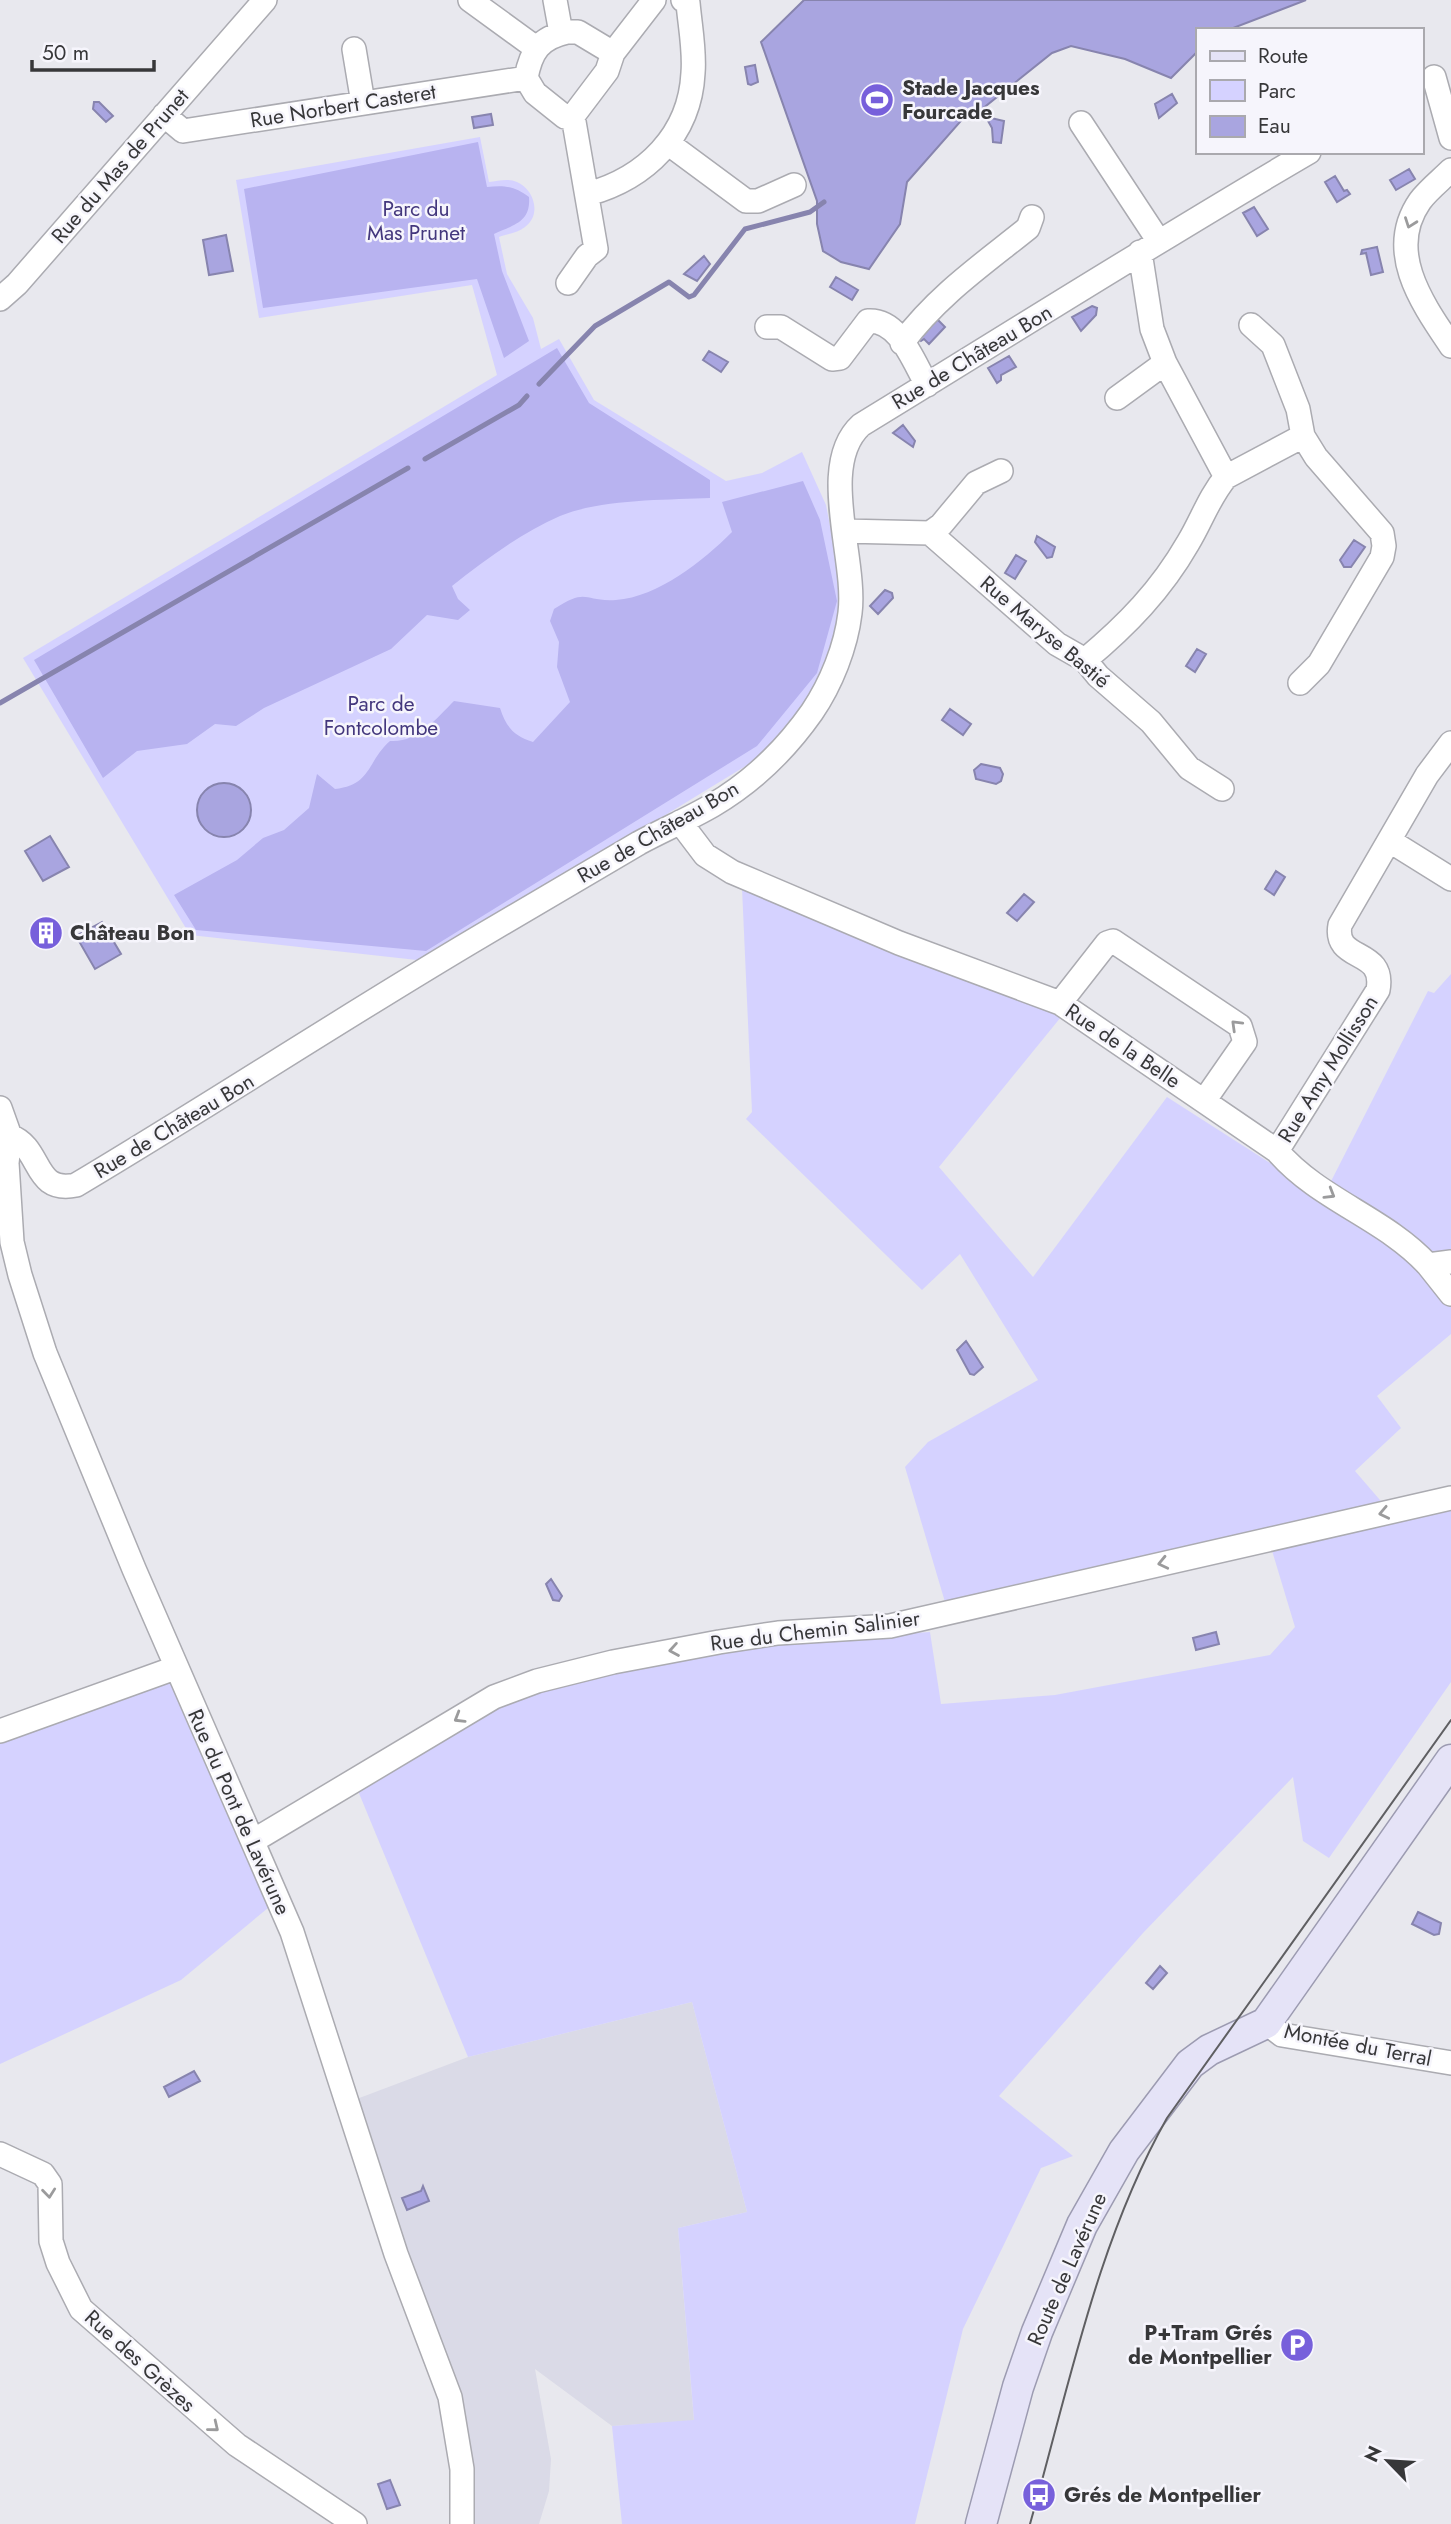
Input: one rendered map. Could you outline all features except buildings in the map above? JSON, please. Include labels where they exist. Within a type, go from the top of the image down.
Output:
[{"type":"main road","name":"Route de Lavérune","points":[[981,2524],[1018,2386],[1037,2332],[1082,2225],[1124,2151],[1190,2064],[1209,2050],[1266,2023],[1451,1760]]},
{"type":"street","name":"Rue du Mas de Prunet","points":[[0,299],[17,284],[265,0]]},
{"type":"street","points":[[470,0],[536,48]]},
{"type":"street","points":[[555,0],[561,33]]},
{"type":"street","points":[[613,53],[578,32],[561,33],[542,40],[536,48],[526,78],[535,93],[551,109],[565,117],[573,116],[607,71],[613,53],[654,0]]},
{"type":"street","points":[[588,194],[621,184],[649,164],[669,144],[689,103],[694,72],[688,3],[683,0]]},
{"type":"street","points":[[354,49],[363,103]]},
{"type":"street","points":[[1435,76],[1451,138]]},
{"type":"street","name":"Rue Norbert Casteret","points":[[164,115],[183,131],[526,78]]},
{"type":"street","points":[[568,283],[587,256],[596,250],[573,116]]},
{"type":"street","points":[[1081,123],[1149,246],[1152,329],[1165,363],[1226,477]]},
{"type":"street","points":[[669,144],[746,201],[758,201],[794,185]]},
{"type":"street","name":"Rue de Château Bon","points":[[10,1136],[19,1139],[49,1183],[62,1188],[76,1185],[219,1100],[447,956],[715,804],[765,766],[787,745],[830,684],[850,613],[840,469],[849,435],[1149,246],[1306,154]]},
{"type":"street","points":[[1451,170],[1421,201],[1411,218],[1407,227],[1405,257],[1422,304],[1451,346]]},
{"type":"street","points":[[902,343],[922,317],[970,271],[1028,228],[1032,217]]},
{"type":"street","points":[[767,327],[781,327],[832,359],[840,358],[868,321],[879,321],[890,326],[927,385]]},
{"type":"street","points":[[1251,325],[1273,345],[1298,409],[1303,436],[1316,457],[1382,533],[1384,546],[1382,557],[1320,664],[1300,683]]},
{"type":"street","points":[[1117,398],[1165,363]]},
{"type":"street","points":[[1085,660],[1125,627],[1152,598],[1189,541],[1211,495],[1226,477],[1303,436]]},
{"type":"street","points":[[844,531],[930,533],[941,526],[976,483],[1001,471]]},
{"type":"street","name":"Rue Maryse Bastié","points":[[930,533],[1058,644],[1085,660],[1098,676],[1151,722],[1189,768],[1222,789]]},
{"type":"street","name":"Rue Amy Mollisson","points":[[1277,1151],[1377,990],[1380,976],[1378,968],[1346,947],[1339,932],[1344,916],[1427,775],[1451,743]]},
{"type":"street","name":"Rue de la Belle","points":[[680,822],[705,855],[732,872],[899,943],[1060,1003],[1277,1151],[1293,1170],[1375,1220],[1415,1251],[1440,1263],[1451,1294]]},
{"type":"street","points":[[1390,841],[1451,878]]},
{"type":"street","points":[[1060,1003],[1107,943],[1113,942],[1240,1026],[1245,1042],[1204,1101]]},
{"type":"street","name":"Rue du Pont de Lavérune","points":[[0,1108],[10,1136],[7,1163],[12,1242],[45,1353],[175,1668],[292,1932],[396,2254],[450,2397],[462,2469],[462,2524]]},
{"type":"street","name":"Rue du Chemin Salinier","points":[[253,1840],[494,1697],[537,1681],[613,1662],[763,1635],[890,1626],[1451,1498]]},
{"type":"street","points":[[0,1731],[175,1668]]},
{"type":"street","name":"Montée du Terral","points":[[1266,2023],[1282,2035],[1451,2063]]},
{"type":"street","name":"Rue des Grèzes","points":[[0,2154],[43,2174],[50,2184],[51,2241],[58,2263],[81,2309],[237,2445],[355,2524]]},
{"type":"shaded area","points":[[692,2002],[747,2212],[678,2228],[694,2421],[612,2426],[535,2369],[551,2459],[549,2491],[539,2524],[473,2524],[474,2477],[470,2449],[354,2100],[468,2057]]},
{"type":"green space","name":"Parc de Fontcolombe","points":[[480,137],[489,182],[517,182],[528,190],[534,203],[533,216],[525,227],[499,237],[507,274],[533,318],[541,349],[559,339],[594,400],[726,481],[762,473],[802,452],[826,505],[845,603],[825,676],[767,753],[426,961],[190,935],[23,658],[497,375],[472,285],[259,318],[236,180]]},
{"type":"green space","name":"Parc du Mas Prunet","points":[[478,142],[487,187],[509,187],[529,197],[527,212],[520,222],[494,234],[502,271],[529,341],[504,358],[477,279],[263,308],[244,189]]},
{"type":"green space","points":[[557,348],[589,403],[710,480],[710,498],[614,503],[560,516],[517,539],[452,586],[458,599],[470,610],[458,620],[427,615],[391,649],[264,708],[236,726],[215,724],[187,744],[137,751],[103,778],[34,660]]},
{"type":"green space","points":[[803,481],[820,520],[837,601],[817,673],[757,746],[426,951],[196,930],[174,895],[237,860],[263,838],[284,830],[309,808],[317,774],[335,789],[356,783],[390,741],[400,741],[417,734],[454,701],[500,708],[512,730],[533,742],[570,702],[557,667],[559,642],[550,621],[554,609],[580,597],[616,600],[664,585],[694,565],[732,532],[722,502]]},
{"type":"green space","points":[[742,888],[1061,1017],[939,1167],[1033,1277],[1167,1097],[1323,1197],[1428,991],[1434,993],[1451,974],[1451,1334],[1377,1396],[1401,1428],[1355,1471],[1386,1507],[945,1602],[905,1467],[928,1442],[1038,1380],[960,1254],[922,1290],[746,1119],[752,1112]]},
{"type":"green space","points":[[1451,1504],[1451,1682],[1329,1858],[1303,1841],[1293,1777],[1143,1933],[999,2096],[1073,2156],[1041,2168],[963,2329],[915,2524],[622,2524],[612,2426],[694,2420],[678,2228],[747,2212],[692,2002],[468,2057],[356,1786],[536,1686],[757,1643],[930,1632],[941,1704],[1055,1695],[1270,1655],[1295,1627],[1270,1544]]},
{"type":"green space","points":[[166,1674],[268,1908],[181,1980],[0,2064],[0,1735]]},
{"type":"water","points":[[804,0],[1306,0],[1233,28],[1196,28],[1196,53],[1171,78],[1125,59],[1071,46],[1052,53],[982,109],[966,115],[907,182],[900,224],[869,269],[841,262],[823,251],[817,224],[817,201],[761,42]]},
{"type":"water","points":[[755,65],[758,82],[751,85],[748,84],[745,67]]},
{"type":"water","points":[[1172,94],[1177,103],[1159,118],[1155,104]]},
{"type":"water","points":[[94,102],[99,102],[113,116],[106,122],[93,109]]},
{"type":"water","points":[[491,114],[493,125],[474,128],[472,117]]},
{"type":"water","points":[[991,118],[1004,121],[1001,143],[993,142],[992,128],[988,121]]},
{"type":"water","points":[[1409,169],[1415,179],[1396,190],[1390,180]]},
{"type":"water","points":[[1335,176],[1344,191],[1347,190],[1350,194],[1337,202],[1325,182]]},
{"type":"water","points":[[1254,207],[1268,229],[1257,236],[1243,213]]},
{"type":"water","points":[[226,235],[233,271],[209,275],[203,240]]},
{"type":"water","points":[[1377,247],[1383,272],[1371,275],[1366,253],[1361,254],[1362,250]]},
{"type":"water","points":[[704,256],[710,264],[697,281],[684,274]]},
{"type":"water","points":[[836,277],[858,290],[852,300],[830,287]]},
{"type":"water","points":[[1092,306],[1097,308],[1096,315],[1081,331],[1072,317]]},
{"type":"water","points":[[937,319],[945,327],[929,344],[924,339],[921,341],[918,337]]},
{"type":"water","points":[[709,351],[728,362],[721,372],[703,360]]},
{"type":"water","points":[[1009,356],[1016,367],[1001,375],[1001,380],[997,383],[988,368]]},
{"type":"water","points":[[903,425],[915,441],[913,447],[893,433]]},
{"type":"water","points":[[1037,536],[1055,547],[1052,557],[1047,558],[1035,542]]},
{"type":"water","points":[[1354,540],[1365,547],[1351,567],[1344,567],[1340,560]]},
{"type":"water","points":[[1016,555],[1026,561],[1015,579],[1005,573]]},
{"type":"water","points":[[885,590],[892,593],[893,598],[878,614],[870,606]]},
{"type":"water","points":[[1197,649],[1206,654],[1195,672],[1186,666]]},
{"type":"water","points":[[950,709],[971,724],[963,735],[942,720]]},
{"type":"water","points":[[981,764],[1000,768],[1003,774],[1001,781],[996,784],[976,779],[974,770]]},
{"type":"water","points":[[224,783],[243,791],[251,810],[243,829],[224,837],[205,829],[197,810],[205,791]]},
{"type":"water","points":[[50,836],[69,867],[43,881],[25,851]]},
{"type":"water","points":[[1276,871],[1285,877],[1274,895],[1265,889]]},
{"type":"water","points":[[1024,894],[1034,902],[1017,921],[1007,913]]},
{"type":"water","points":[[102,922],[121,954],[95,969],[76,936]]},
{"type":"water","points":[[966,1341],[983,1367],[974,1375],[970,1374],[957,1350]]},
{"type":"water","points":[[551,1579],[562,1596],[559,1601],[553,1600],[546,1584]]},
{"type":"water","points":[[1216,1632],[1219,1644],[1196,1650],[1193,1638]]},
{"type":"water","points":[[1418,1912],[1441,1923],[1439,1934],[1434,1935],[1412,1924]]},
{"type":"water","points":[[1160,1966],[1167,1973],[1153,1989],[1146,1983]]},
{"type":"water","points":[[194,2071],[200,2081],[169,2097],[164,2087]]},
{"type":"water","points":[[423,2186],[429,2201],[407,2210],[402,2198],[421,2191]]},
{"type":"water","points":[[390,2480],[400,2505],[387,2509],[378,2484]]},
{"type":"waterway","points":[[539,384],[595,326],[669,282],[689,297],[694,295],[745,229],[810,212],[824,202]]},
{"type":"waterway","points":[[425,459],[519,405],[527,396]]},
{"type":"waterway","points":[[0,703],[408,468]]},
{"type":"tram line","points":[[1030,2524],[1103,2265],[1143,2165],[1167,2118],[1451,1720]]},
{"type":"place","name":"Stade Jacques Fourcade","points":[[877,100]]},
{"type":"place","name":"Château Bon","points":[[46,933]]},
{"type":"place","name":"P+Tram Grés de Montpellier","points":[[1297,2345]]},
{"type":"place","name":"Grés de Montpellier","points":[[1039,2495]]}]
